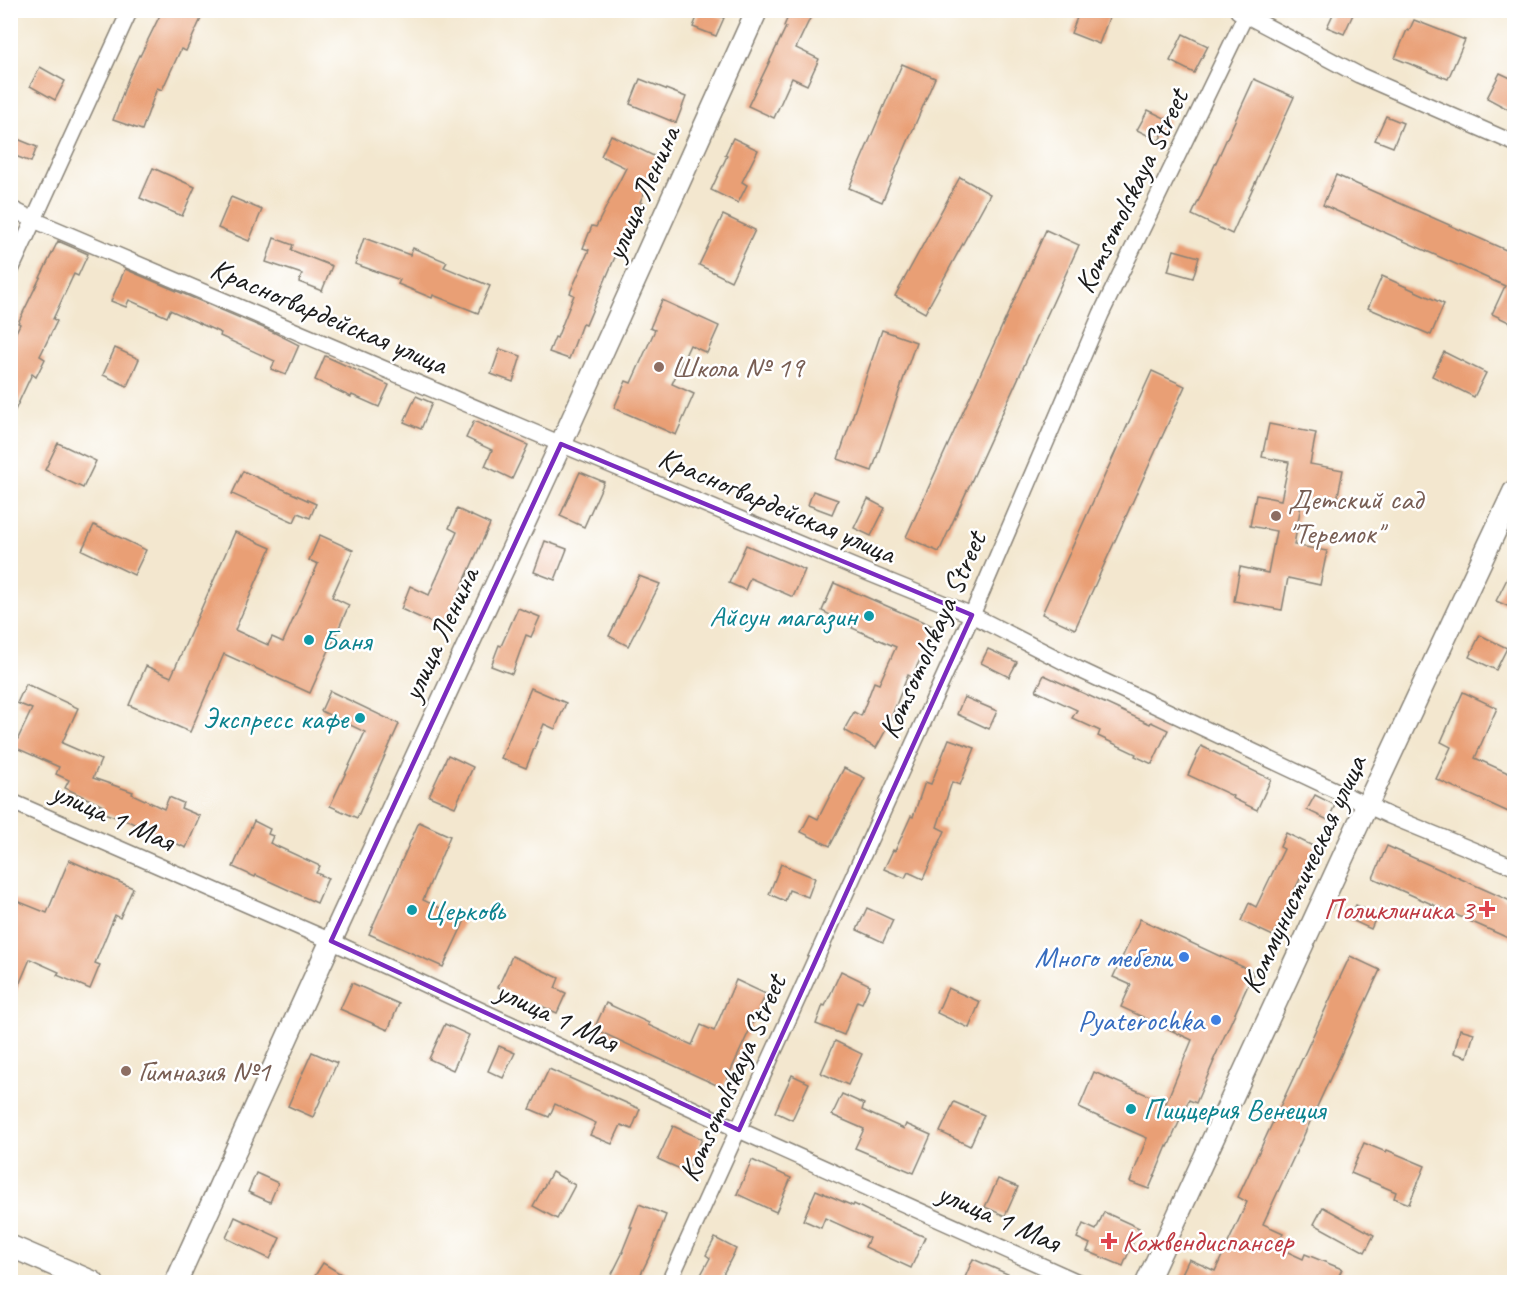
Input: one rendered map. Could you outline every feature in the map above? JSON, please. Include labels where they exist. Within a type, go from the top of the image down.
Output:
[{"type":"street","points":[[10,272],[130,10]]},
{"type":"street","name":"улица Ленина","points":[[176,1282],[561,444],[757,10]]},
{"type":"street","points":[[1243,12],[1359,75],[1515,142]]},
{"type":"street","name":"Komsomolskaya Street","points":[[669,1282],[972,615],[1101,314],[1243,12]]},
{"type":"street","name":"Красногвардейская улица","points":[[10,208],[561,444],[972,615],[1078,669],[1367,805],[1515,867]]},
{"type":"street","name":"Коммунистическая улица","points":[[1147,1282],[1515,491]]},
{"type":"street","name":"улица 1 Мая","points":[[10,801],[332,941],[738,1130],[1078,1282]]},
{"type":"street","points":[[10,1246],[93,1282]]},
{"type":"highlighted area","points":[[561,444],[972,615],[739,1130],[331,941]]},
{"type":"building","points":[[205,10],[186,51],[181,49],[162,90],[157,88],[142,130],[113,120],[128,79],[162,11]]},
{"type":"building","points":[[700,10],[724,18],[716,36],[693,27]]},
{"type":"building","points":[[791,10],[814,10],[796,48],[819,59],[807,85],[792,78],[774,118],[748,106],[786,27],[784,26]]},
{"type":"building","points":[[1080,10],[1112,10],[1099,44],[1071,33]]},
{"type":"building","points":[[1335,10],[1355,10],[1344,34],[1327,27]]},
{"type":"building","points":[[1414,20],[1465,40],[1448,79],[1395,58]]},
{"type":"building","points":[[1183,34],[1208,46],[1194,73],[1170,61]]},
{"type":"building","points":[[902,64],[935,78],[882,202],[849,188]]},
{"type":"building","points":[[40,67],[65,81],[55,100],[30,86]]},
{"type":"building","points":[[1500,73],[1515,80],[1515,113],[1487,98]]},
{"type":"building","points":[[640,79],[686,97],[676,123],[630,104]]},
{"type":"building","points":[[1254,79],[1294,97],[1232,234],[1192,215]]},
{"type":"building","points":[[1148,110],[1169,120],[1159,141],[1137,130]]},
{"type":"building","points":[[1386,116],[1403,123],[1393,147],[1375,140]]},
{"type":"building","points":[[611,135],[660,159],[586,325],[582,324],[569,359],[549,352],[574,295],[570,293],[589,250],[583,248],[592,226],[596,227],[626,168],[601,156]]},
{"type":"building","points":[[10,136],[37,147],[31,162],[10,154]]},
{"type":"building","points":[[733,138],[758,150],[742,182],[747,185],[738,203],[711,190]]},
{"type":"building","points":[[153,168],[195,187],[182,216],[140,198]]},
{"type":"building","points":[[1336,175],[1515,254],[1515,325],[1492,314],[1505,286],[1323,205]]},
{"type":"building","points":[[960,177],[990,194],[925,313],[895,296]]},
{"type":"building","points":[[231,197],[262,210],[249,241],[218,228]]},
{"type":"building","points":[[723,215],[755,230],[731,281],[699,265]]},
{"type":"building","points":[[1046,230],[1079,245],[939,552],[906,537]]},
{"type":"building","points":[[274,238],[293,245],[291,250],[332,266],[322,291],[299,282],[302,274],[266,262]]},
{"type":"building","points":[[364,238],[410,255],[413,248],[447,262],[444,267],[490,286],[478,313],[433,295],[432,298],[398,284],[400,280],[355,264]]},
{"type":"building","points":[[58,241],[88,254],[78,276],[74,274],[53,319],[57,321],[40,356],[45,359],[36,377],[32,374],[10,421],[10,344]]},
{"type":"building","points":[[1174,250],[1199,257],[1193,278],[1168,271]]},
{"type":"building","points":[[125,269],[299,345],[286,375],[271,369],[275,361],[170,310],[167,317],[129,300],[126,307],[111,301]]},
{"type":"building","points":[[1382,276],[1444,304],[1431,335],[1368,308]]},
{"type":"building","name":"Школа № 19","points":[[662,300],[719,326],[707,353],[690,345],[672,384],[694,394],[676,435],[614,408],[626,381],[631,383],[655,330],[650,328]]},
{"type":"building","points":[[882,330],[916,342],[872,471],[838,459]]},
{"type":"building","points":[[115,348],[139,359],[127,386],[103,375]]},
{"type":"building","points":[[500,349],[521,356],[513,382],[491,374]]},
{"type":"building","points":[[1444,352],[1486,373],[1474,397],[1432,376]]},
{"type":"building","points":[[325,356],[389,385],[379,407],[315,380]]},
{"type":"building","points":[[1152,371],[1185,386],[1075,629],[1042,614]]},
{"type":"building","points":[[416,396],[432,403],[421,429],[404,422]]},
{"type":"building","points":[[474,421],[528,445],[512,479],[485,466],[492,450],[466,438]]},
{"type":"building","name":"Детский сад \"Теремок\"","points":[[1269,424],[1316,433],[1310,464],[1343,470],[1336,505],[1302,499],[1294,545],[1327,551],[1320,585],[1288,578],[1282,610],[1234,601],[1240,567],[1268,573],[1276,531],[1250,526],[1256,495],[1281,500],[1289,462],[1262,457]]},
{"type":"building","points":[[58,443],[96,461],[83,488],[45,470]]},
{"type":"building","points":[[243,471],[316,504],[310,518],[298,513],[294,522],[232,494]]},
{"type":"building","points":[[580,472],[604,482],[584,527],[560,516]]},
{"type":"building","points":[[813,491],[838,500],[832,514],[808,505]]},
{"type":"building","points":[[868,499],[885,508],[871,536],[854,528]]},
{"type":"building","points":[[457,509],[490,524],[443,628],[401,609],[410,586],[429,595],[457,532],[449,528]]},
{"type":"building","points":[[94,525],[146,550],[134,575],[82,550]]},
{"type":"building","points":[[235,532],[271,548],[235,630],[268,645],[272,637],[283,642],[318,564],[309,560],[320,535],[353,550],[332,597],[349,605],[310,693],[224,654],[190,732],[129,705],[146,666],[171,677]]},
{"type":"building","points":[[545,541],[567,549],[555,580],[534,572]]},
{"type":"building","points":[[746,545],[805,570],[793,597],[750,578],[745,590],[729,583]]},
{"type":"building","points":[[1515,563],[1515,609],[1496,601]]},
{"type":"building","points":[[639,576],[660,584],[628,646],[609,636]]},
{"type":"building","points":[[834,583],[935,627],[912,677],[908,675],[887,728],[876,748],[844,730],[854,712],[861,716],[874,682],[879,684],[896,647],[852,628],[853,626],[822,611]]},
{"type":"building","points":[[518,608],[540,617],[531,637],[526,635],[512,674],[491,666]]},
{"type":"building","points":[[1480,635],[1507,648],[1496,670],[1469,657]]},
{"type":"building","points":[[988,649],[1017,662],[1009,677],[981,663]]},
{"type":"building","points":[[1044,675],[1150,724],[1151,722],[1168,730],[1152,764],[1098,736],[1100,731],[1072,718],[1077,710],[1036,691]]},
{"type":"building","points":[[26,684],[78,708],[62,743],[101,760],[93,778],[133,792],[132,794],[164,809],[169,797],[183,803],[181,808],[200,816],[186,848],[130,822],[101,812],[103,806],[65,788],[69,780],[56,774],[59,767],[14,747],[32,709],[17,703]]},
{"type":"building","points":[[531,688],[566,703],[555,729],[544,724],[526,768],[501,758]]},
{"type":"building","points":[[330,691],[399,724],[357,818],[330,806],[365,732],[321,711]]},
{"type":"building","points":[[1463,692],[1497,708],[1475,758],[1515,776],[1515,815],[1436,779],[1451,747],[1441,742]]},
{"type":"building","points":[[964,697],[997,711],[989,729],[957,714]]},
{"type":"building","points":[[949,739],[975,748],[960,785],[952,782],[937,827],[945,831],[923,879],[908,872],[905,878],[884,869],[911,816],[913,817],[925,782],[931,784]]},
{"type":"building","points":[[1201,746],[1271,779],[1257,810],[1188,775]]},
{"type":"building","points":[[448,755],[473,767],[455,807],[429,796]]},
{"type":"building","points":[[844,768],[865,778],[830,846],[801,832],[810,815],[818,819]]},
{"type":"building","points":[[1315,795],[1335,805],[1328,820],[1307,810]]},
{"type":"building","points":[[254,821],[270,829],[268,834],[273,836],[270,843],[320,866],[316,873],[328,878],[317,903],[233,867]]},
{"type":"building","name":"Церковь","points":[[419,822],[450,836],[423,900],[465,920],[443,967],[369,934]]},
{"type":"building","points":[[1286,833],[1315,847],[1273,936],[1241,921],[1249,903],[1256,907],[1284,849],[1280,847]]},
{"type":"building","points":[[1387,846],[1515,903],[1515,941],[1373,878]]},
{"type":"building","points":[[69,860],[133,888],[120,918],[115,915],[95,963],[100,965],[90,989],[57,975],[59,972],[30,959],[10,1006],[10,898],[47,913]]},
{"type":"building","points":[[781,864],[815,878],[808,897],[789,890],[785,901],[769,894]]},
{"type":"building","points":[[1356,905],[1377,915],[1371,929],[1349,919]]},
{"type":"building","points":[[867,908],[893,920],[883,942],[857,930]]},
{"type":"building","points":[[1140,919],[1254,972],[1196,1103],[1189,1100],[1149,1189],[1130,1182],[1147,1138],[1079,1108],[1094,1072],[1166,1103],[1192,1040],[1121,1007],[1131,985],[1113,977]]},
{"type":"building","points":[[512,956],[559,978],[555,988],[566,993],[557,1013],[498,987]]},
{"type":"building","points":[[1350,956],[1380,970],[1263,1224],[1283,1233],[1277,1247],[1303,1259],[1305,1254],[1342,1269],[1336,1282],[1178,1282],[1189,1259],[1215,1271],[1247,1202],[1238,1197]]},
{"type":"building","points":[[841,971],[870,985],[862,1003],[857,1001],[844,1035],[816,1024]]},
{"type":"building","points":[[736,980],[766,994],[723,1088],[594,1029],[606,1003],[692,1045],[701,1025],[714,1031]]},
{"type":"building","points":[[352,983],[399,1004],[388,1030],[340,1009]]},
{"type":"building","points":[[948,988],[980,1002],[969,1028],[937,1013]]},
{"type":"building","points":[[445,1024],[469,1035],[453,1070],[429,1059]]},
{"type":"building","points":[[1460,1029],[1474,1033],[1467,1057],[1454,1053]]},
{"type":"building","points":[[835,1041],[862,1054],[848,1085],[821,1073]]},
{"type":"building","points":[[499,1046],[515,1053],[503,1078],[488,1071]]},
{"type":"building","points":[[312,1052],[337,1063],[313,1117],[288,1106]]},
{"type":"building","points":[[549,1069],[640,1109],[632,1129],[621,1125],[612,1144],[590,1135],[596,1123],[555,1104],[549,1117],[530,1109]]},
{"type":"building","points":[[792,1075],[809,1083],[792,1120],[775,1112]]},
{"type":"building","points":[[842,1094],[864,1104],[862,1110],[904,1129],[906,1124],[931,1135],[914,1173],[855,1148],[864,1129],[832,1115]]},
{"type":"building","points":[[954,1102],[984,1115],[970,1146],[940,1132]]},
{"type":"building","points":[[673,1126],[702,1139],[687,1172],[658,1159]]},
{"type":"building","points":[[1364,1143],[1425,1166],[1409,1204],[1394,1198],[1396,1192],[1351,1173]]},
{"type":"building","points":[[752,1160],[791,1178],[776,1212],[737,1194]]},
{"type":"building","points":[[552,1172],[575,1185],[557,1219],[533,1206]]},
{"type":"building","points":[[256,1173],[278,1183],[270,1202],[248,1192]]},
{"type":"building","points":[[998,1179],[1018,1187],[1005,1216],[985,1207]]},
{"type":"building","points":[[816,1190],[853,1206],[854,1204],[925,1237],[911,1268],[865,1247],[869,1238],[825,1218],[821,1228],[803,1220]]},
{"type":"building","points":[[639,1204],[666,1215],[653,1249],[637,1282],[608,1282],[623,1252]]},
{"type":"building","points":[[1323,1207],[1374,1235],[1365,1252],[1314,1224]]},
{"type":"building","name":"Кожвендиспансер","points":[[1104,1212],[1139,1228],[1123,1266],[1087,1251],[1090,1244],[1077,1238],[1083,1224],[1096,1230]]},
{"type":"building","points":[[235,1217],[280,1238],[270,1259],[226,1238]]},
{"type":"building","points":[[715,1238],[736,1249],[719,1282],[697,1282],[710,1258],[706,1255]]},
{"type":"building","points":[[973,1259],[1026,1282],[963,1282]]},
{"type":"building","points":[[323,1263],[354,1282],[311,1282]]},
{"type":"place","name":"Школа № 19","points":[[659,367]]},
{"type":"place","name":"Детский сад \"Теремок\"","points":[[1276,516]]},
{"type":"place","name":"Айсун магазин","points":[[869,616]]},
{"type":"place","name":"Баня","points":[[309,640]]},
{"type":"place","name":"Экспресс кафе","points":[[360,718]]},
{"type":"place","name":"Поликлиника 3","points":[[1487,909]]},
{"type":"place","name":"Церковь","points":[[412,910]]},
{"type":"place","name":"Много мебели","points":[[1184,957]]},
{"type":"place","name":"Pyaterochka","points":[[1216,1020]]},
{"type":"place","name":"Гимназия №1","points":[[126,1071]]},
{"type":"place","name":"Пиццерия Венеция","points":[[1131,1109]]},
{"type":"place","name":"Кожвендиспансер","points":[[1109,1241]]}]
